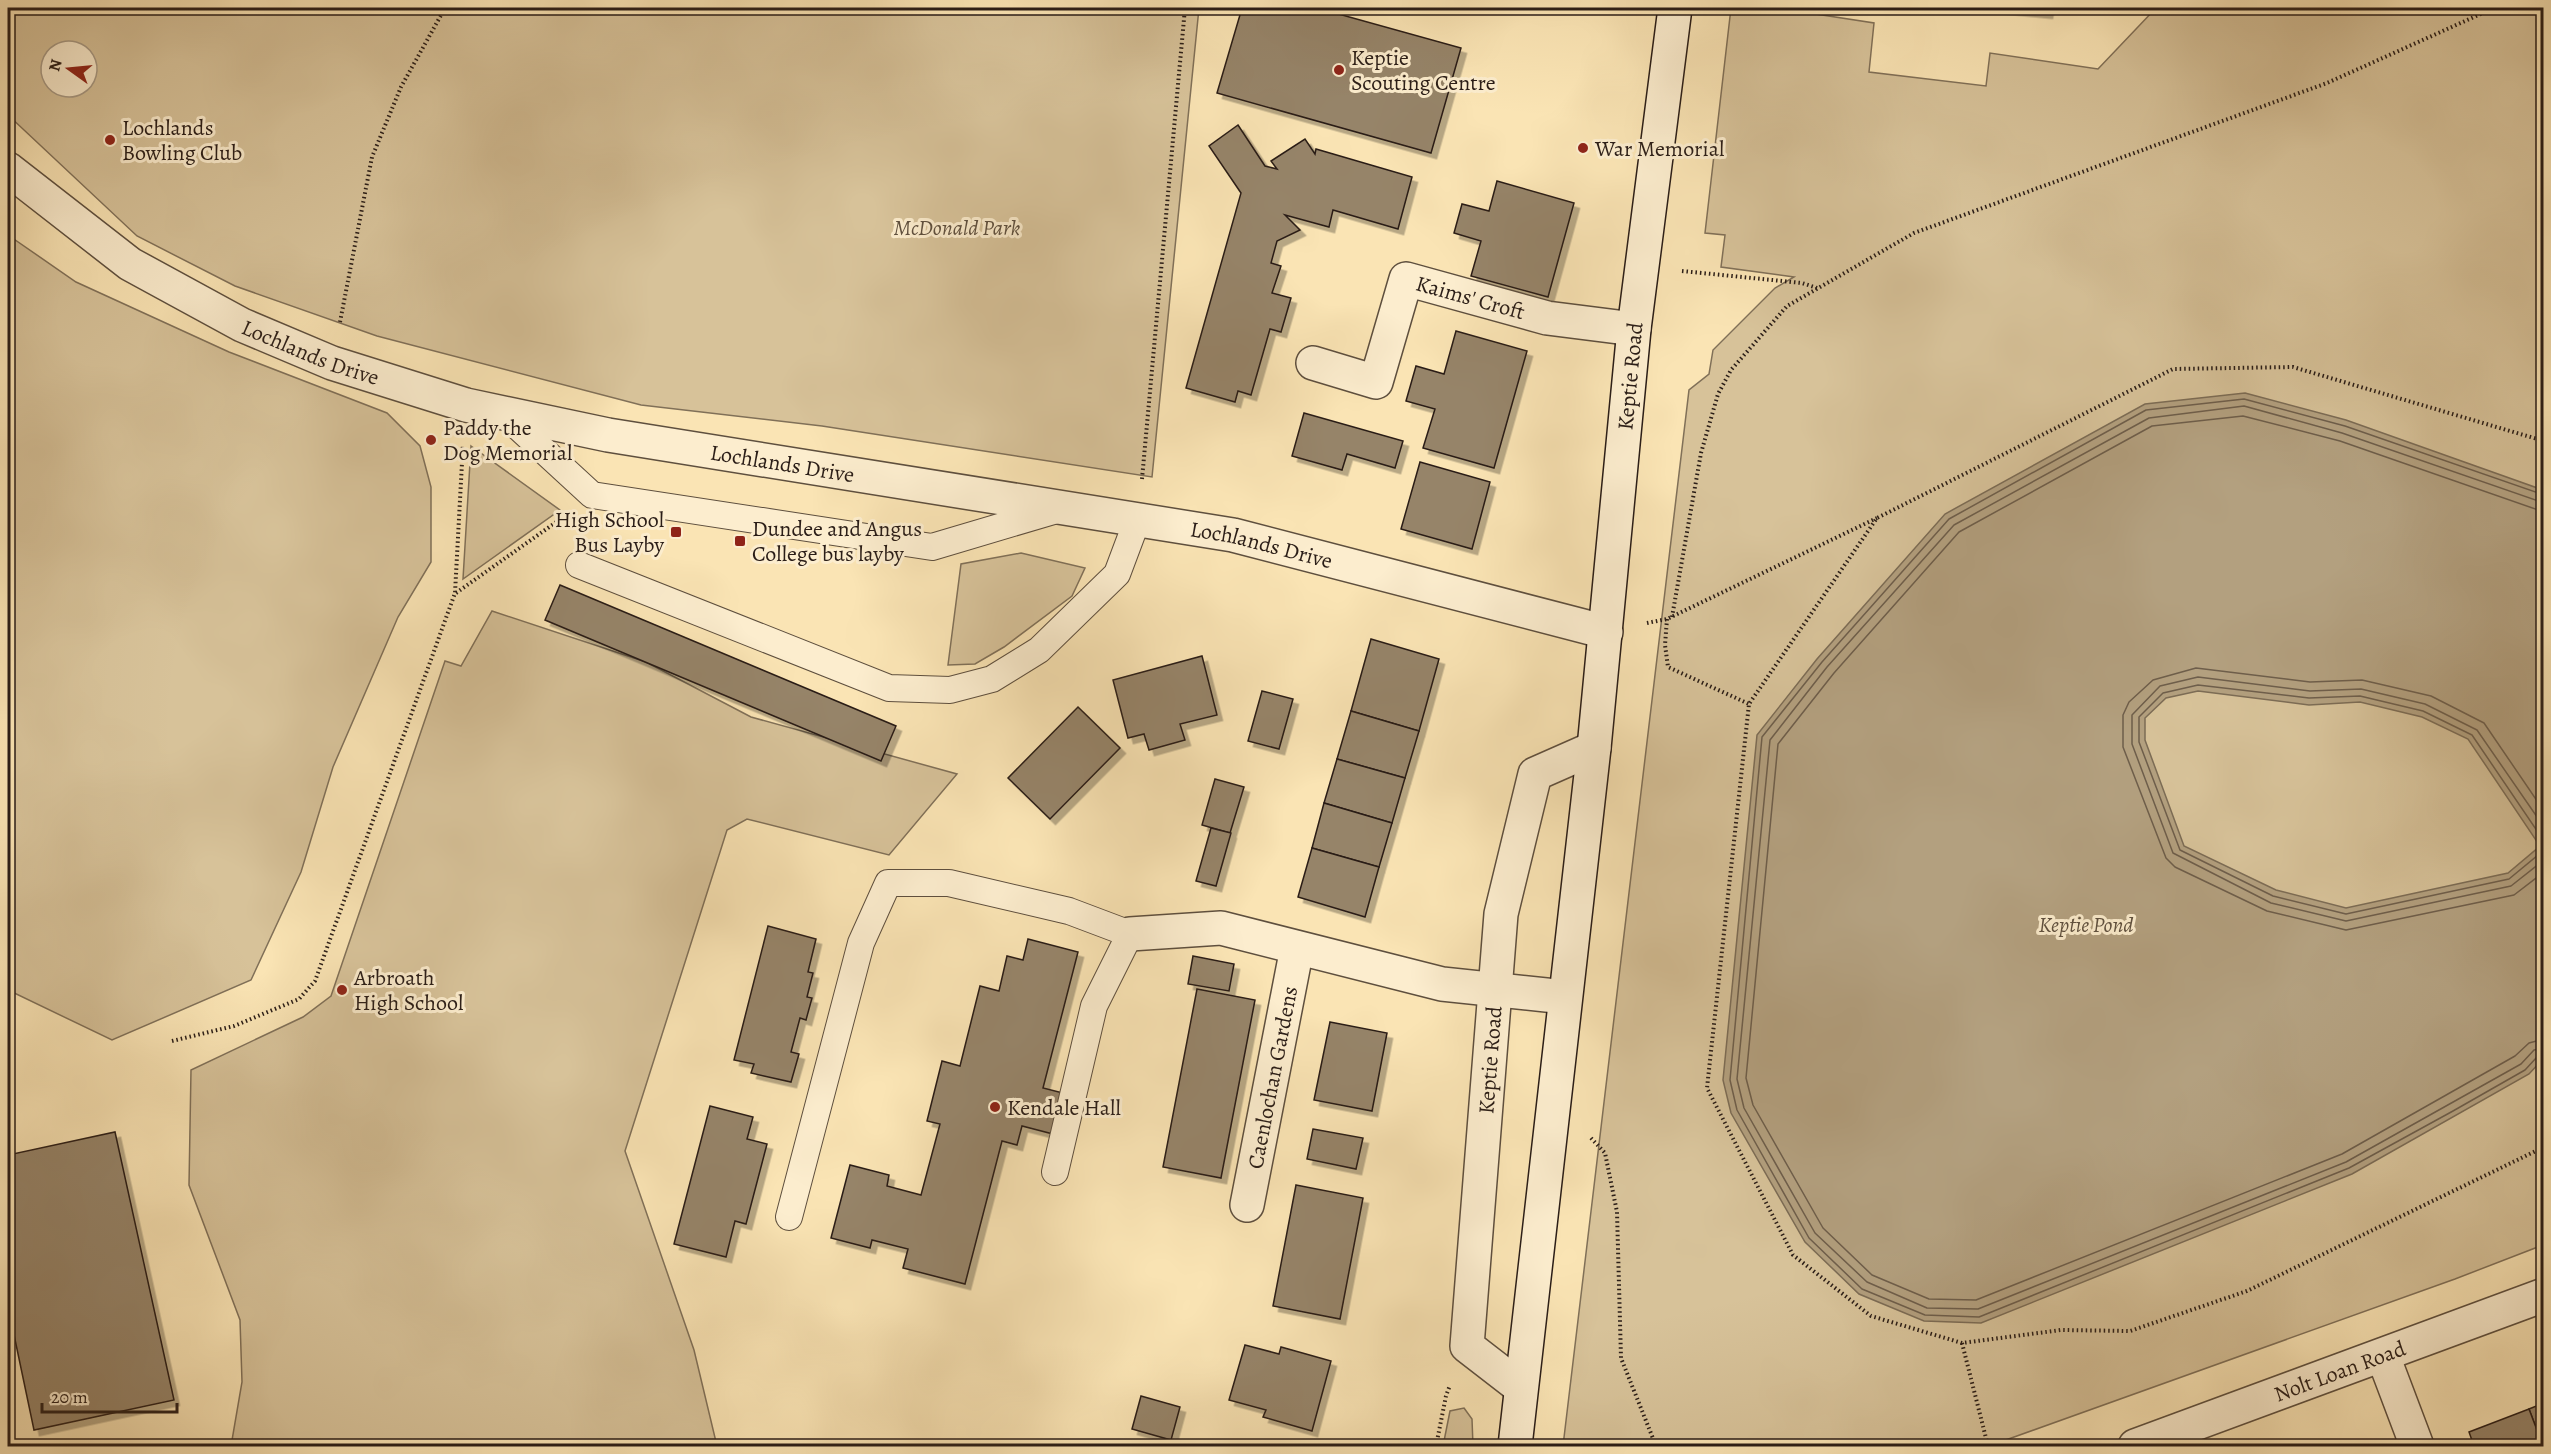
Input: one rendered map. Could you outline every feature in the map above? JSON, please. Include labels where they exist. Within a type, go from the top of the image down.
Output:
[{"type":"street","name":"Keptie Road","points":[[1515,1446],[1594,748],[1606,632],[1618,471],[1675,8]]},
{"type":"street","name":"Lochlands Drive","points":[[8,170],[130,264],[242,325],[332,363],[465,405],[608,435],[1233,535],[1606,632]]},
{"type":"street","name":"Kaims' Croft","points":[[1313,363],[1376,382],[1406,279],[1547,318],[1634,329]]},
{"type":"street","name":"Keptie Road","points":[[1467,1346],[1501,914],[1535,774],[1594,748]]},
{"type":"street","points":[[1130,934],[1221,928],[1442,984],[1565,997]]},
{"type":"street","name":"Caenlochan Gardens","points":[[1247,1205],[1298,948]]},
{"type":"street","name":"Nolt Loan Road","points":[[2135,1446],[2384,1356],[2544,1295]]},
{"type":"street","points":[[1467,1346],[1520,1387]]},
{"type":"street","points":[[2384,1356],[2417,1446]]},
{"type":"lane","points":[[504,414],[592,495],[932,547],[1066,507]]},
{"type":"lane","points":[[579,565],[889,688],[950,690],[992,679],[1039,650],[1117,574],[1138,518]]},
{"type":"lane","points":[[789,1217],[861,943],[888,883],[949,883],[1069,911],[1130,934],[1094,1006],[1055,1172]]},
{"type":"path","points":[[332,363],[372,157],[402,87],[446,8]]},
{"type":"path","points":[[1138,518],[1185,8]]},
{"type":"path","points":[[1749,704],[1668,667],[1665,645],[1701,453],[1718,394],[1731,370],[1787,306],[1914,233],[2327,83],[2494,8]]},
{"type":"path","points":[[1715,274],[1802,283],[1818,288]]},
{"type":"path","points":[[1606,632],[1669,618],[1877,518],[2173,369],[2293,367],[2544,441]]},
{"type":"path","points":[[172,1041],[234,1026],[299,999],[315,981],[455,593],[465,405]]},
{"type":"path","points":[[455,593],[592,495]]},
{"type":"path","points":[[1877,518],[1749,704],[1707,1088],[1793,1255],[1871,1316],[1962,1343],[2061,1330],[2130,1331],[2247,1291],[2544,1147]]},
{"type":"path","points":[[1553,1099],[1605,1153],[1617,1212],[1621,1358],[1656,1446]]},
{"type":"path","points":[[1962,1343],[1988,1446]]},
{"type":"path","points":[[1436,1446],[1446,1396],[1467,1346]]},
{"type":"green space","name":"McDonald Park","points":[[8,8],[1199,8],[1152,477],[822,426],[641,405],[377,336],[235,286],[137,236],[8,115]]},
{"type":"green space","name":"Keptie Pond","points":[[1731,8],[1777,8],[1874,23],[1869,72],[1986,86],[1990,53],[2098,69],[2156,8],[2543,8],[2543,1245],[2455,1279],[1989,1446],[1563,1446],[1689,390],[1709,374],[1713,350],[1775,288],[1794,277],[1721,267],[1725,235],[1705,233]]},
{"type":"green space","points":[[8,235],[76,282],[229,352],[387,413],[420,446],[431,487],[431,562],[398,617],[333,767],[301,872],[251,980],[112,1040],[8,990]]},
{"type":"green space","points":[[471,446],[560,510],[463,579]]},
{"type":"green space","points":[[1021,553],[1085,568],[1072,596],[1004,647],[975,664],[948,665],[961,564]]},
{"type":"green space","points":[[492,611],[646,662],[751,717],[957,774],[889,855],[747,819],[727,830],[625,1151],[694,1350],[717,1446],[231,1446],[242,1382],[240,1320],[189,1185],[191,1070],[303,1017],[331,996],[445,661],[461,666]]},
{"type":"green space","points":[[1464,1408],[1472,1419],[1473,1446],[1443,1446],[1450,1411]]},
{"type":"water","name":"Keptie Pond","points":[[2245,393],[2346,420],[2543,490],[2543,1059],[2529,1074],[2352,1174],[1981,1323],[1924,1321],[1859,1294],[1805,1242],[1731,1113],[1723,1080],[1757,735],[1817,659],[1945,514],[2145,404]],"holes":[[[2198,691],[2309,705],[2360,702],[2422,717],[2468,739],[2540,846],[2508,873],[2346,908],[2276,890],[2184,846],[2145,740],[2145,718],[2166,698]]]},
{"type":"building","name":"Keptie Scouting Centre","points":[[1242,8],[1317,8],[1461,48],[1431,153],[1217,93]]},
{"type":"building","points":[[1997,8],[2048,8],[2047,13]]},
{"type":"building","points":[[1238,125],[1265,166],[1277,169],[1271,161],[1305,139],[1315,154],[1316,149],[1412,177],[1398,229],[1333,210],[1329,227],[1285,215],[1300,230],[1277,241],[1271,263],[1281,266],[1272,293],[1291,298],[1281,332],[1270,329],[1251,395],[1238,391],[1235,402],[1186,388],[1241,193],[1209,146]]},
{"type":"building","points":[[1497,181],[1574,203],[1548,297],[1471,276],[1481,241],[1454,233],[1462,204],[1489,211]]},
{"type":"building","points":[[1456,331],[1527,351],[1494,468],[1423,448],[1435,409],[1406,401],[1416,366],[1444,374]]},
{"type":"building","points":[[1304,413],[1403,441],[1395,468],[1347,454],[1342,470],[1292,456]]},
{"type":"building","points":[[1420,462],[1490,482],[1472,549],[1401,529]]},
{"type":"building","points":[[560,585],[896,726],[881,761],[545,620]]},
{"type":"building","points":[[1371,639],[1439,659],[1419,731],[1351,711]]},
{"type":"building","points":[[1202,656],[1217,715],[1180,724],[1185,740],[1149,750],[1144,734],[1128,738],[1113,680]]},
{"type":"building","points":[[1262,691],[1293,699],[1279,749],[1248,741]]},
{"type":"building","points":[[1078,707],[1120,748],[1050,819],[1008,778]]},
{"type":"building","points":[[1351,711],[1419,731],[1405,778],[1337,759]]},
{"type":"building","points":[[1337,759],[1405,778],[1392,823],[1324,803]]},
{"type":"building","points":[[1215,779],[1244,787],[1230,833],[1202,825]]},
{"type":"building","points":[[1324,803],[1392,823],[1379,867],[1312,848]]},
{"type":"building","points":[[1211,828],[1231,833],[1216,886],[1196,881]]},
{"type":"building","points":[[1312,848],[1379,867],[1365,917],[1298,897]]},
{"type":"building","points":[[768,926],[816,939],[808,972],[813,973],[807,997],[812,998],[806,1020],[800,1018],[791,1052],[799,1054],[791,1082],[751,1073],[754,1064],[734,1060]]},
{"type":"building","name":"Kendale Hall","points":[[1028,939],[1078,952],[1043,1088],[1063,1093],[1053,1134],[1022,1126],[1017,1145],[1002,1141],[965,1284],[903,1268],[908,1249],[872,1240],[870,1248],[831,1238],[850,1165],[889,1175],[887,1186],[921,1195],[940,1124],[927,1121],[942,1061],[960,1066],[980,986],[999,991],[1007,956],[1023,960]]},
{"type":"building","points":[[1193,956],[1234,964],[1229,991],[1188,984]]},
{"type":"building","points":[[1197,989],[1255,1000],[1221,1178],[1163,1167]]},
{"type":"building","points":[[1330,1022],[1387,1033],[1372,1111],[1314,1100]]},
{"type":"building","points":[[710,1106],[753,1117],[747,1139],[767,1144],[746,1224],[735,1221],[726,1257],[674,1244]]},
{"type":"building","points":[[1313,1129],[1363,1138],[1356,1169],[1307,1159]]},
{"type":"building","points":[[115,1132],[174,1400],[34,1430],[13,1330],[8,1331],[8,1155]]},
{"type":"building","points":[[1296,1185],[1363,1198],[1340,1319],[1273,1306]]},
{"type":"building","points":[[1245,1345],[1279,1354],[1281,1347],[1331,1361],[1312,1431],[1263,1417],[1266,1410],[1229,1400]]},
{"type":"building","points":[[1141,1396],[1180,1407],[1171,1440],[1132,1429]]},
{"type":"building","points":[[2544,1403],[2544,1446],[2543,1446],[2529,1409]]},
{"type":"building","points":[[2529,1409],[2543,1446],[2474,1446],[2469,1432]]},
{"type":"place","name":"Keptie Scouting Centre","points":[[1339,70]]},
{"type":"place","name":"Lochlands Bowling Club","points":[[110,140]]},
{"type":"place","name":"War Memorial","points":[[1583,148]]},
{"type":"place","name":"Paddy the Dog Memorial","points":[[431,440]]},
{"type":"place","name":"High School Bus Layby","points":[[676,532]]},
{"type":"place","name":"Dundee and Angus College bus layby","points":[[740,541]]},
{"type":"place","name":"Arbroath High School","points":[[342,990]]},
{"type":"place","name":"Kendale Hall","points":[[995,1107]]}]
